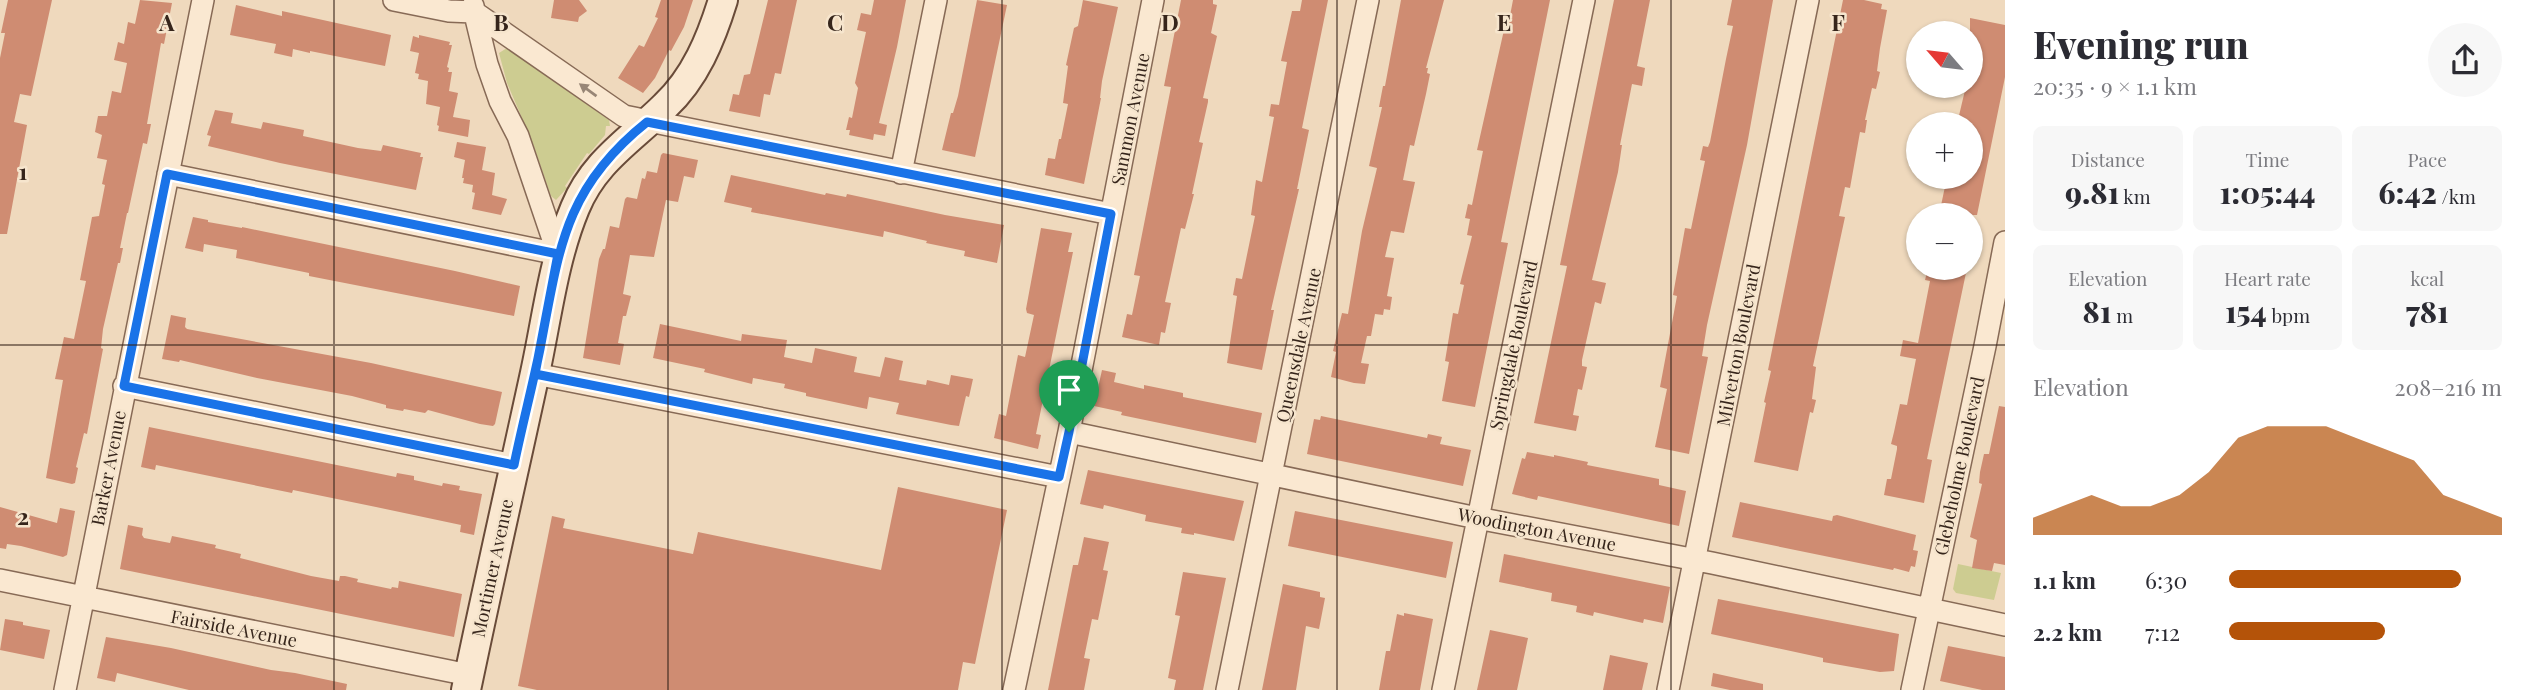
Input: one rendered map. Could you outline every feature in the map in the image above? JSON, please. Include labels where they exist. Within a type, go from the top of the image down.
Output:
[{"type":"street","name":"Barker Avenue","points":[[65,690],[203,0]]},
{"type":"street","points":[[394,0],[449,11],[473,6],[624,116],[1111,214]]},
{"type":"street","name":"Mortimer Avenue","points":[[467,682],[535,374],[558,254],[575,206],[611,154],[679,91],[711,36],[723,0]]},
{"type":"street","points":[[901,173],[936,0]]},
{"type":"street","name":"Sammon Avenue","points":[[1014,690],[1069,432],[1153,0]]},
{"type":"street","name":"Queensdale Avenue","points":[[1227,690],[1368,0]]},
{"type":"street","name":"Springdale Boulevard","points":[[1443,690],[1584,0]]},
{"type":"street","name":"Milverton Boulevard","points":[[1668,690],[1808,0]]},
{"type":"street","points":[[473,6],[486,64],[500,101],[518,136],[558,254]]},
{"type":"street","points":[[167,174],[558,254]]},
{"type":"street","name":"Glebeholme Boulevard","points":[[1912,690],[1986,346],[2005,242]]},
{"type":"street","points":[[535,374],[1059,477]]},
{"type":"street","points":[[124,386],[514,465]]},
{"type":"street","name":"Woodington Avenue","points":[[1069,432],[1271,476],[1695,559],[2005,625]]},
{"type":"street","name":"Fairside Avenue","points":[[0,580],[467,682]]},
{"type":"shaded area","points":[[507,48],[609,120],[610,126],[606,126],[605,135],[589,154],[587,153],[565,186],[567,188],[556,200],[551,196],[507,83],[499,53]]},
{"type":"shaded area","points":[[1958,564],[2001,573],[1994,600],[1956,593],[1953,589]]},
{"type":"building","points":[[8,0],[52,0],[31,96],[20,94],[14,122],[27,125],[7,234],[0,234],[0,58],[5,33],[1,33]]},
{"type":"building","points":[[140,0],[172,3],[164,44],[161,43],[147,124],[151,124],[147,144],[143,143],[120,248],[123,248],[120,263],[103,329],[103,349],[87,434],[84,433],[75,483],[72,484],[46,478],[63,380],[55,379],[64,337],[74,339],[86,281],[80,280],[92,217],[99,216],[105,185],[102,184],[107,160],[97,158],[102,135],[95,132],[98,116],[107,116],[112,91],[121,93],[127,63],[114,60],[118,42],[124,44],[128,22],[135,24]]},
{"type":"building","points":[[554,0],[579,0],[587,11],[579,17],[578,22],[551,18]]},
{"type":"building","points":[[661,0],[693,0],[684,27],[655,78],[643,93],[618,78],[639,45],[644,47],[658,18],[655,17]]},
{"type":"building","points":[[768,0],[797,0],[781,74],[775,73],[770,95],[764,94],[760,117],[729,111],[733,94],[739,95],[744,75],[750,74]]},
{"type":"building","points":[[874,0],[906,0],[879,123],[887,125],[885,136],[874,134],[873,140],[849,135],[850,130],[846,130],[849,117],[852,118],[858,88],[855,83],[866,32],[857,30],[861,13],[871,15]]},
{"type":"building","points":[[977,0],[1007,5],[975,157],[942,150],[958,96]]},
{"type":"building","points":[[1083,0],[1118,7],[1084,184],[1045,175],[1048,158],[1055,159],[1061,139],[1068,104],[1063,103],[1066,65]]},
{"type":"building","points":[[1181,0],[1213,0],[1213,4],[1217,5],[1211,33],[1217,36],[1203,98],[1208,99],[1208,102],[1199,142],[1203,143],[1194,194],[1185,229],[1181,228],[1165,302],[1171,303],[1165,333],[1161,332],[1159,345],[1122,337],[1127,314],[1132,315],[1140,276],[1134,275],[1171,87],[1164,86]]},
{"type":"building","points":[[1302,0],[1328,0],[1302,128],[1309,130],[1299,189],[1271,310],[1274,310],[1262,370],[1227,363],[1237,296],[1233,295],[1236,278],[1242,279],[1255,216],[1251,215],[1256,180],[1262,182],[1274,117],[1269,116],[1271,104],[1279,105],[1287,62],[1281,61],[1292,11],[1300,11]]},
{"type":"building","points":[[1401,0],[1444,0],[1426,68],[1430,74],[1426,94],[1414,146],[1410,145],[1403,180],[1415,182],[1404,233],[1391,231],[1385,257],[1394,258],[1387,296],[1392,297],[1390,310],[1384,309],[1383,315],[1375,314],[1371,336],[1367,336],[1361,363],[1369,364],[1365,384],[1354,383],[1331,377],[1336,352],[1333,351],[1342,313],[1348,314],[1362,231],[1377,168],[1369,166]]},
{"type":"building","points":[[1513,0],[1550,0],[1501,242],[1508,243],[1475,407],[1442,401],[1449,362],[1445,361],[1453,313],[1458,314],[1464,285],[1460,284],[1472,236],[1467,235],[1470,219],[1465,218],[1468,204],[1472,205],[1483,151],[1477,150]]},
{"type":"building","points":[[1614,0],[1650,0],[1637,66],[1645,68],[1642,86],[1632,84],[1620,145],[1618,172],[1592,280],[1606,283],[1601,304],[1595,302],[1582,360],[1582,366],[1587,367],[1582,390],[1578,389],[1573,415],[1579,416],[1576,431],[1534,423],[1567,266],[1560,265]]},
{"type":"building","points":[[1732,0],[1773,0],[1747,145],[1707,325],[1702,356],[1708,357],[1689,454],[1655,447],[1667,389],[1660,387],[1677,296],[1673,295],[1685,228],[1691,229],[1705,161],[1700,160],[1703,146],[1708,147],[1710,142],[1733,26],[1727,25]]},
{"type":"building","points":[[1843,0],[1864,0],[1882,4],[1881,9],[1887,10],[1877,71],[1880,72],[1876,89],[1872,88],[1865,133],[1860,132],[1850,188],[1845,187],[1839,216],[1845,217],[1813,366],[1816,367],[1812,399],[1816,400],[1813,413],[1810,412],[1798,471],[1754,462],[1771,371],[1768,370]]},
{"type":"building","points":[[236,5],[282,16],[282,11],[391,35],[385,66],[293,49],[292,57],[274,53],[276,44],[230,35]]},
{"type":"building","points":[[1970,18],[2005,25],[2005,77],[1983,185],[1983,112],[1960,112],[1963,98],[1983,98],[1983,21],[1970,21]]},
{"type":"building","points":[[419,35],[450,42],[449,45],[452,45],[447,67],[448,72],[452,72],[449,91],[458,93],[453,117],[470,120],[468,137],[438,131],[440,107],[426,104],[428,81],[418,79],[419,74],[415,73],[419,53],[410,51],[413,36],[419,38]]},
{"type":"building","points":[[215,110],[233,113],[231,123],[261,129],[263,122],[304,130],[303,136],[358,148],[381,151],[383,145],[421,153],[420,157],[423,157],[416,190],[208,146],[211,136],[207,135]]},
{"type":"building","points":[[457,142],[486,147],[482,170],[495,173],[492,195],[507,199],[501,215],[472,209],[475,193],[472,192],[473,185],[463,183],[465,160],[454,157]]},
{"type":"building","points":[[663,153],[698,160],[694,178],[684,176],[678,202],[666,200],[654,257],[630,255],[623,294],[631,296],[626,316],[623,316],[618,343],[624,344],[620,365],[583,358],[599,259],[605,249],[610,226],[619,228],[625,199],[637,199],[642,178],[645,179],[647,171],[657,173]]},
{"type":"building","points":[[731,175],[825,195],[846,197],[847,194],[1004,225],[997,263],[964,256],[965,251],[884,231],[883,237],[751,212],[752,208],[724,202]]},
{"type":"building","points":[[1944,189],[1982,189],[1979,203],[1942,203]]},
{"type":"building","points":[[193,217],[520,286],[514,316],[309,276],[309,273],[236,258],[237,250],[204,244],[203,252],[185,248]]},
{"type":"building","points":[[1041,228],[1072,233],[1068,252],[1073,252],[1036,434],[1041,435],[1038,449],[994,438],[999,414],[1006,416],[1018,355],[1025,357],[1034,315],[1027,313],[1026,309]]},
{"type":"building","points":[[1925,280],[1964,280],[1927,459],[1932,460],[1924,503],[1884,495],[1887,479],[1891,479],[1897,449],[1897,446],[1891,444],[1900,404],[1907,405],[1916,359],[1900,356],[1903,340],[1918,343],[1930,281]]},
{"type":"building","points":[[171,315],[186,318],[187,329],[371,363],[502,392],[495,424],[480,424],[428,410],[425,413],[386,408],[386,405],[352,396],[180,360],[162,359]]},
{"type":"building","points":[[660,324],[741,341],[742,334],[787,340],[784,357],[812,363],[815,348],[857,357],[854,372],[880,377],[885,357],[903,361],[899,380],[926,385],[927,380],[949,385],[951,375],[973,379],[959,426],[951,425],[896,414],[899,403],[869,397],[867,409],[806,396],[806,393],[784,388],[785,384],[753,378],[752,384],[704,372],[705,369],[653,358]]},
{"type":"building","points":[[1102,370],[1116,373],[1114,382],[1144,389],[1144,385],[1183,393],[1183,397],[1262,413],[1256,443],[1121,415],[1122,412],[1094,406]]},
{"type":"building","points":[[1999,406],[2005,407],[2005,565],[1994,563],[1992,571],[1972,568],[1977,540],[1970,537],[1982,484],[1979,483],[1980,472],[1984,454],[1989,454]]},
{"type":"building","points":[[1321,416],[1427,438],[1428,434],[1442,437],[1440,444],[1471,450],[1463,486],[1307,454],[1314,419],[1320,420]]},
{"type":"building","points":[[149,427],[396,477],[397,473],[414,476],[414,480],[442,486],[443,483],[460,486],[459,490],[482,494],[474,535],[460,532],[461,525],[293,490],[292,493],[156,465],[155,470],[141,467]]},
{"type":"building","points":[[1527,452],[1554,455],[1588,462],[1587,465],[1659,479],[1659,485],[1686,491],[1679,526],[1538,496],[1537,500],[1512,494],[1522,458],[1525,459]]},
{"type":"building","points":[[1088,470],[1244,501],[1234,541],[1181,533],[1182,528],[1145,521],[1146,515],[1104,505],[1103,509],[1080,504]]},
{"type":"building","points":[[898,487],[1007,510],[975,664],[963,662],[958,690],[537,690],[518,686],[552,516],[565,519],[563,528],[693,554],[698,532],[881,570]]},
{"type":"building","points":[[1740,502],[1832,521],[1833,516],[1837,515],[1916,535],[1913,550],[1918,551],[1915,567],[1911,566],[1909,572],[1894,568],[1893,570],[1732,537]]},
{"type":"building","points":[[0,507],[57,523],[60,508],[75,511],[67,555],[63,557],[7,544],[6,549],[0,548]]},
{"type":"building","points":[[1295,511],[1453,542],[1446,578],[1288,546]]},
{"type":"building","points":[[128,525],[143,528],[144,538],[170,543],[172,536],[216,545],[215,548],[241,554],[240,558],[311,576],[339,581],[340,576],[345,576],[358,579],[357,582],[391,589],[398,588],[399,581],[462,594],[454,637],[120,569]]},
{"type":"building","points":[[1084,537],[1109,542],[1103,570],[1108,571],[1098,620],[1092,619],[1084,658],[1090,659],[1084,690],[1048,690],[1073,565],[1078,565]]},
{"type":"building","points":[[1504,554],[1670,587],[1663,623],[1644,619],[1643,623],[1594,612],[1593,616],[1576,612],[1577,606],[1551,601],[1552,593],[1499,582]]},
{"type":"building","points":[[1183,572],[1226,578],[1203,690],[1174,690],[1176,680],[1168,678],[1180,616],[1175,615]]},
{"type":"building","points":[[1283,584],[1320,592],[1320,597],[1325,598],[1319,629],[1306,626],[1296,690],[1262,690]]},
{"type":"building","points":[[1718,599],[1899,634],[1894,671],[1880,672],[1823,662],[1823,658],[1711,634]]},
{"type":"building","points":[[1404,613],[1433,619],[1420,690],[1379,690],[1386,651],[1390,651],[1397,614],[1404,616]]},
{"type":"building","points":[[5,619],[50,630],[44,659],[0,650]]},
{"type":"building","points":[[1490,630],[1528,638],[1517,690],[1477,690]]},
{"type":"building","points":[[106,637],[347,684],[346,690],[189,690],[117,673],[115,682],[97,678]]},
{"type":"building","points":[[1948,646],[2005,657],[2005,690],[1982,690],[1940,681]]},
{"type":"building","points":[[1610,655],[1648,663],[1642,690],[1603,690]]},
{"type":"building","points":[[1713,673],[1763,684],[1763,690],[1730,690],[1711,686]]},
{"type":"route","points":[[1069,432],[1059,477],[535,374],[558,254],[167,174],[124,386],[514,465],[558,254],[575,206],[611,154],[647,122],[1111,214],[1069,432]]}]
